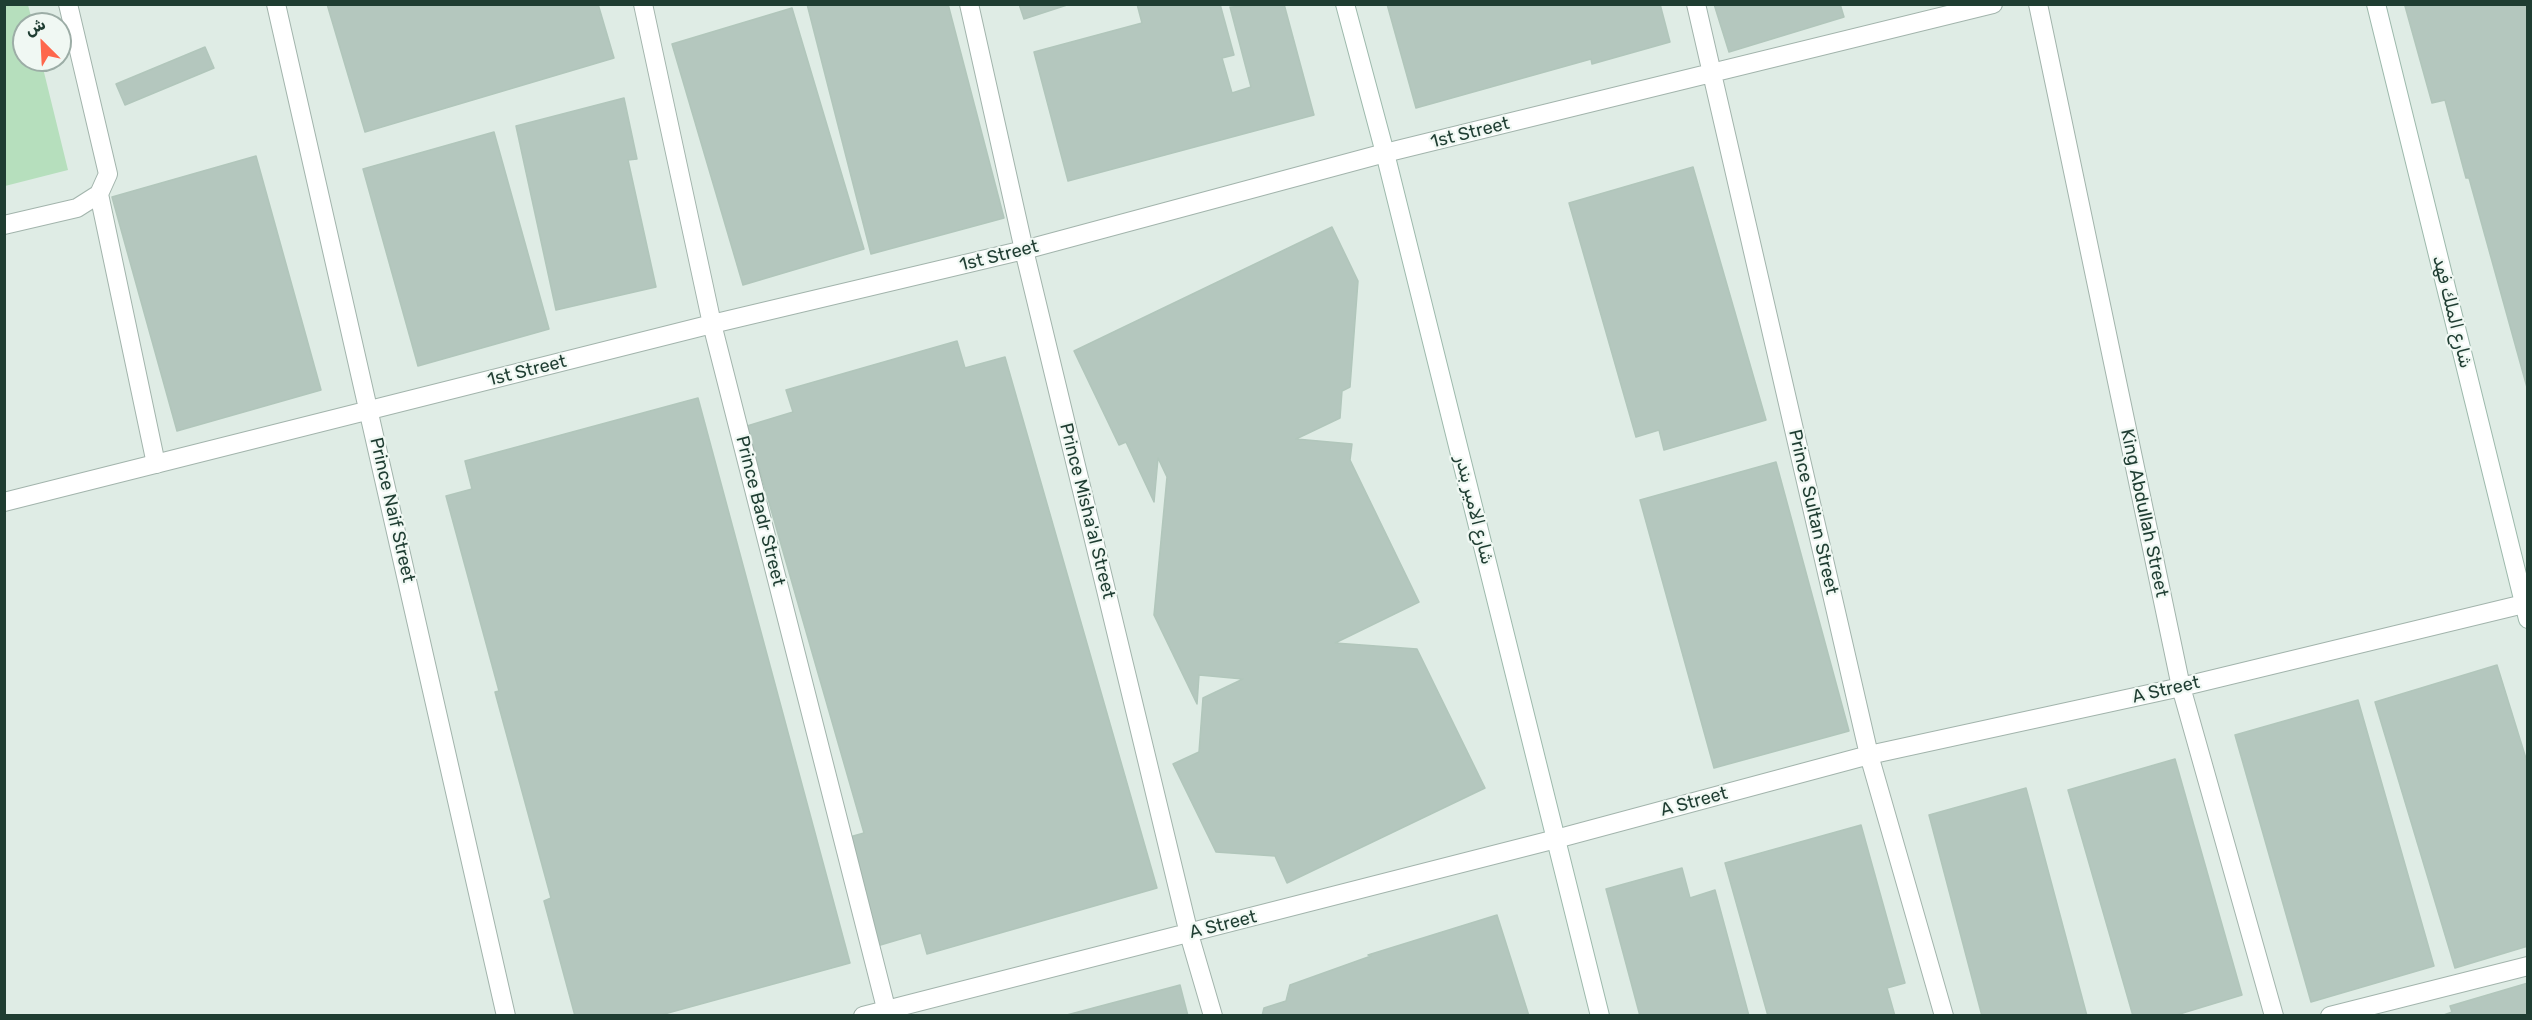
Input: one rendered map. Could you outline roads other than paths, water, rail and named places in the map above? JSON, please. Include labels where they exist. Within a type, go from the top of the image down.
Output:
[{"type":"street","points":[[4,225],[77,208],[99,194],[108,174],[68,4]]},
{"type":"street","name":"Prince Naif Street","points":[[276,4],[506,1016]]},
{"type":"street","name":"Prince Badr Street","points":[[643,4],[712,324],[887,1012]]},
{"type":"street","name":"Prince Misha'al Street","points":[[969,4],[1024,250],[1189,934],[1213,1016]]},
{"type":"street","name":"شارع الامير بندر","points":[[1345,4],[1600,1016]]},
{"type":"street","name":"Prince Sultan Street","points":[[1696,4],[1869,755],[1944,1016]]},
{"type":"street","name":"1st Street","points":[[4,502],[712,324],[1024,250],[1384,153],[1993,4]]},
{"type":"street","name":"King Abdullah Street","points":[[2038,4],[2181,687],[2274,1016]]},
{"type":"street","name":"شارع الملك فهد","points":[[2376,4],[2526,608]]},
{"type":"street","points":[[99,194],[156,464]]},
{"type":"street","name":"A Street","points":[[863,1016],[887,1012],[1556,839],[1869,755],[2526,608]]},
{"type":"street","points":[[2330,1016],[2528,966]]}]
